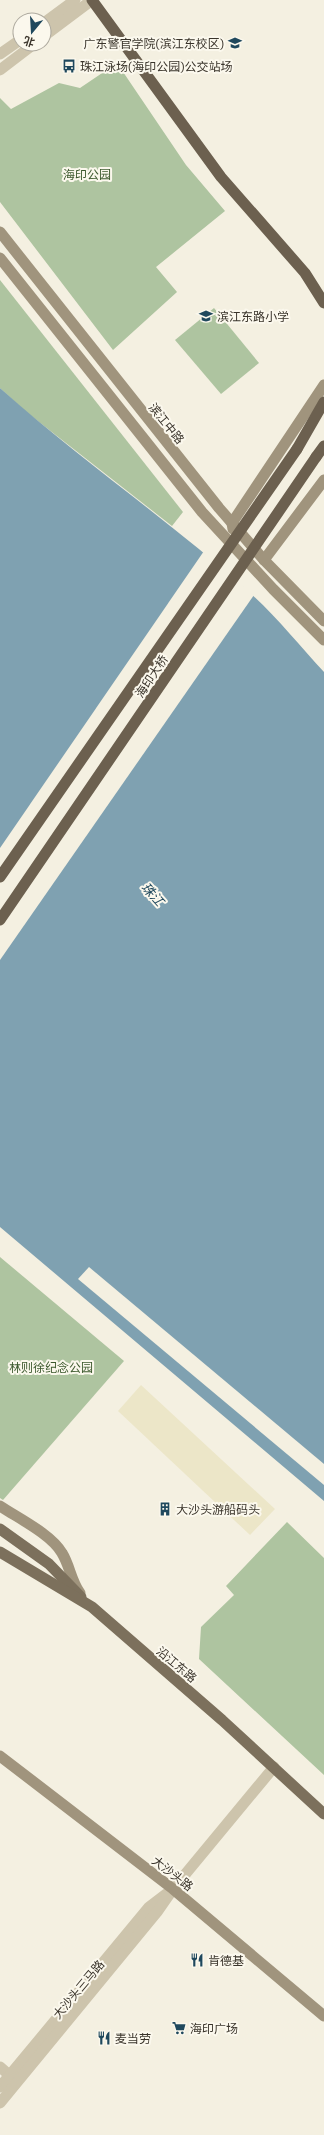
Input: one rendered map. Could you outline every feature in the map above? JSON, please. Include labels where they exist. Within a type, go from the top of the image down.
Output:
[{"type":"highway","points":[[92,0],[163,99],[239,198],[311,281],[324,303]]},
{"type":"highway","points":[[297,449],[324,402]]},
{"type":"highway","name":"海印大桥","points":[[0,877],[297,449],[324,413]]},
{"type":"highway","name":"海印大桥","points":[[0,920],[316,457],[324,448]]},
{"type":"main road","name":"滨江中路","points":[[0,232],[232,523],[264,560],[324,621]]},
{"type":"main road","points":[[0,258],[202,512],[238,552],[324,640]]},
{"type":"main road","points":[[238,552],[232,523],[324,386]]},
{"type":"main road","points":[[238,552],[264,560],[324,480]]},
{"type":"main road","points":[[0,1506],[48,1538],[61,1552],[69,1566],[74,1584],[92,1608]]},
{"type":"main road","points":[[0,1529],[49,1564],[92,1608]]},
{"type":"main road","name":"沿江东路","points":[[0,1552],[92,1608],[157,1666],[200,1701],[324,1814]]},
{"type":"main road","name":"大沙头路","points":[[0,1756],[173,1889],[324,2016]]},
{"type":"street","points":[[52,17],[75,0]]},
{"type":"street","points":[[52,30],[92,0]]},
{"type":"street","points":[[0,54],[12,46]]},
{"type":"street","points":[[0,70],[24,52]]},
{"type":"street","name":"大沙头三马路","points":[[0,2103],[13,2079],[157,1912],[173,1889],[274,1767]]},
{"type":"street","points":[[0,2067],[13,2079]]},
{"type":"street","name":"大沙头三马路","points":[[0,2087],[13,2079]]},
{"type":"green space","name":"海印公园","points":[[117,63],[186,165],[225,211],[156,267],[177,292],[113,350],[0,202],[0,98],[11,109],[59,83],[80,88]]},
{"type":"green space","points":[[0,280],[183,512],[172,526],[25,411],[0,388]]},
{"type":"green space","points":[[214,308],[259,363],[221,394],[175,340]]},
{"type":"green space","name":"林则徐纪念公园","points":[[0,1257],[124,1361],[3,1500],[0,1498]]},
{"type":"green space","points":[[287,1522],[324,1558],[324,1775],[199,1659],[201,1627],[234,1595],[226,1586]]},
{"type":"shaded area","points":[[141,1385],[275,1509],[250,1535],[118,1411]]},
{"type":"water","name":"珠江","points":[[0,388],[61,440],[188,540],[249,592],[278,621],[324,672],[324,1501],[0,1227]]},
{"type":"pier","points":[[204,551],[254,595],[0,960],[0,848]]},
{"type":"pier","points":[[89,1267],[324,1464],[324,1485],[78,1279]]},
{"type":"place","name":"广东警官学院(滨江东校区)","points":[[235,43]]},
{"type":"place","name":"珠江泳场(海印公园)公交站场","points":[[69,66]]},
{"type":"place","name":"滨江东路小学","points":[[206,316]]},
{"type":"place","name":"大沙头游船码头","points":[[165,1509]]},
{"type":"place","name":"肯德基","points":[[197,1960]]},
{"type":"place","name":"海印广场","points":[[179,2028]]},
{"type":"place","name":"麦当劳","points":[[104,2038]]}]
